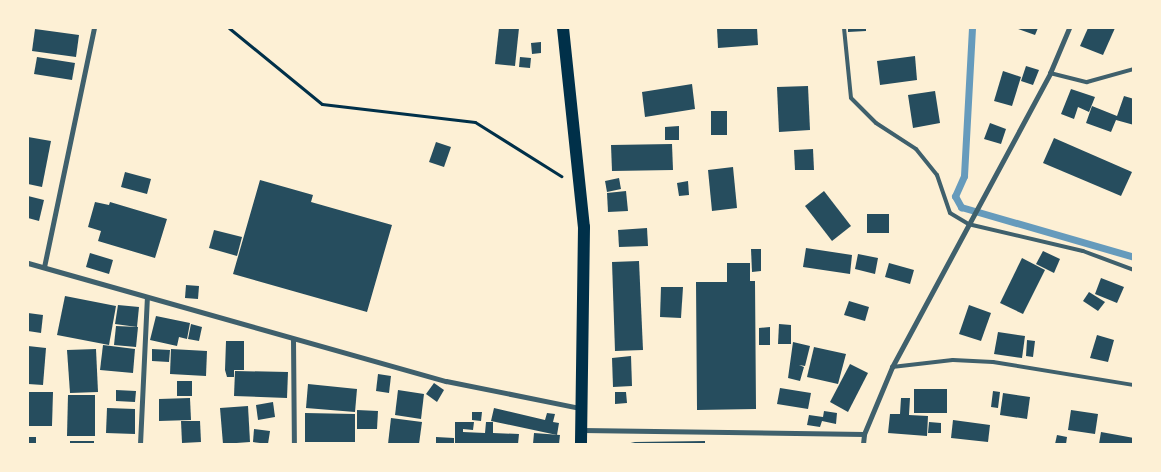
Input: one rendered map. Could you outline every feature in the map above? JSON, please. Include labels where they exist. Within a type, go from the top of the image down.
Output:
[{"type":"main road","points":[[563,28],[582,188],[584,227],[581,444]]},
{"type":"street","points":[[44,267],[94,28]]},
{"type":"street","points":[[863,444],[864,434],[892,367],[1050,72],[1069,28]]},
{"type":"street","points":[[28,263],[446,381],[582,409]]},
{"type":"street","points":[[140,444],[147,298]]},
{"type":"street","points":[[293,338],[294,444]]},
{"type":"street","points":[[582,430],[864,434]]},
{"type":"lane","points":[[844,28],[851,98],[876,123],[916,149],[937,175],[950,213],[969,222],[1083,251],[1134,270]]},
{"type":"lane","points":[[1050,72],[1087,82],[1134,69]]},
{"type":"lane","points":[[892,367],[953,360],[993,362],[1134,385]]},
{"type":"path","points":[[229,28],[322,104],[475,122],[582,188]]},
{"type":"building","points":[[499,28],[519,28],[515,66],[495,64]]},
{"type":"building","points":[[717,28],[757,28],[758,45],[718,48]]},
{"type":"building","points":[[848,28],[866,28],[866,31],[848,32]]},
{"type":"building","points":[[1015,28],[1038,28],[1035,35]]},
{"type":"building","points":[[1088,28],[1115,28],[1103,55],[1080,46]]},
{"type":"building","points":[[35,29],[79,35],[76,57],[32,51]]},
{"type":"building","points":[[541,42],[541,53],[532,54],[531,43]]},
{"type":"building","points":[[915,56],[917,80],[880,85],[877,61]]},
{"type":"building","points":[[37,57],[75,63],[72,80],[34,74]]},
{"type":"building","points":[[520,57],[531,58],[530,68],[519,67]]},
{"type":"building","points":[[1026,66],[1039,70],[1033,85],[1021,81]]},
{"type":"building","points":[[1003,71],[1021,77],[1012,106],[994,101]]},
{"type":"building","points":[[692,84],[695,109],[645,117],[642,92]]},
{"type":"building","points":[[808,86],[810,130],[779,132],[777,87]]},
{"type":"building","points":[[1071,89],[1095,97],[1089,112],[1078,107],[1074,119],[1061,114]]},
{"type":"building","points":[[935,91],[940,123],[913,128],[908,95]]},
{"type":"building","points":[[1124,96],[1134,99],[1134,125],[1116,120],[1111,132],[1086,123],[1092,106],[1117,116]]},
{"type":"building","points":[[711,111],[727,111],[727,135],[711,135]]},
{"type":"building","points":[[990,123],[1006,129],[1001,144],[984,139]]},
{"type":"building","points":[[679,126],[679,140],[665,140],[665,127]]},
{"type":"building","points":[[28,137],[51,141],[42,187],[28,184]]},
{"type":"building","points":[[1054,138],[1132,172],[1121,196],[1043,163]]},
{"type":"building","points":[[436,142],[451,147],[444,167],[429,162]]},
{"type":"building","points":[[672,144],[673,170],[612,171],[611,145]]},
{"type":"building","points":[[813,149],[814,170],[795,170],[794,150]]},
{"type":"building","points":[[733,167],[737,208],[712,211],[708,170]]},
{"type":"building","points":[[125,172],[151,179],[147,194],[121,187]]},
{"type":"building","points":[[619,178],[621,189],[607,192],[605,181]]},
{"type":"building","points":[[260,180],[313,195],[311,202],[392,225],[367,312],[233,274]]},
{"type":"building","points":[[688,181],[689,195],[679,196],[677,183]]},
{"type":"building","points":[[626,191],[628,211],[608,212],[607,193]]},
{"type":"building","points":[[824,191],[851,226],[832,241],[805,206]]},
{"type":"building","points":[[28,196],[44,200],[39,221],[28,218]]},
{"type":"building","points":[[95,202],[109,205],[110,202],[167,219],[155,258],[98,241],[101,231],[88,227]]},
{"type":"building","points":[[867,214],[889,214],[889,233],[867,233]]},
{"type":"building","points":[[647,228],[648,246],[619,247],[618,230]]},
{"type":"building","points":[[214,230],[242,237],[237,256],[209,248]]},
{"type":"building","points":[[806,248],[852,255],[850,274],[803,267]]},
{"type":"building","points":[[751,249],[761,249],[761,271],[752,272]]},
{"type":"building","points":[[1043,251],[1060,259],[1054,273],[1036,264]]},
{"type":"building","points":[[90,253],[113,260],[109,274],[86,267]]},
{"type":"building","points":[[858,254],[878,258],[875,274],[855,269]]},
{"type":"building","points":[[1022,258],[1045,270],[1023,314],[1000,303]]},
{"type":"building","points":[[639,261],[643,350],[615,351],[612,262]]},
{"type":"building","points":[[727,263],[750,263],[750,281],[755,281],[756,409],[697,410],[696,282],[727,282]]},
{"type":"building","points":[[889,263],[914,270],[910,284],[885,277]]},
{"type":"building","points":[[1101,278],[1124,287],[1117,303],[1095,294]]},
{"type":"building","points":[[186,285],[199,286],[198,299],[185,298]]},
{"type":"building","points":[[661,287],[683,287],[681,318],[660,317]]},
{"type":"building","points":[[1089,292],[1105,302],[1098,311],[1083,301]]},
{"type":"building","points":[[65,296],[116,306],[109,345],[57,335]]},
{"type":"building","points":[[849,301],[869,307],[865,321],[844,315]]},
{"type":"building","points":[[118,305],[139,307],[137,327],[115,324]]},
{"type":"building","points":[[969,305],[991,313],[981,341],[959,334]]},
{"type":"building","points":[[28,313],[43,315],[41,333],[28,331]]},
{"type":"building","points":[[156,316],[190,323],[187,339],[179,337],[177,346],[150,340]]},
{"type":"building","points":[[191,324],[202,327],[199,341],[188,339]]},
{"type":"building","points":[[779,324],[791,325],[791,344],[778,344]]},
{"type":"building","points":[[116,326],[138,327],[136,347],[114,345]]},
{"type":"building","points":[[770,327],[770,345],[759,345],[759,328]]},
{"type":"building","points":[[998,332],[1025,336],[1022,358],[994,354]]},
{"type":"building","points":[[1097,335],[1114,340],[1108,362],[1090,358]]},
{"type":"building","points":[[1027,340],[1035,341],[1033,357],[1026,356]]},
{"type":"building","points":[[226,341],[244,341],[244,370],[234,370],[234,377],[227,377],[225,370]]},
{"type":"building","points":[[793,342],[810,346],[805,366],[799,365],[804,367],[800,381],[788,378]]},
{"type":"building","points":[[103,345],[135,349],[133,373],[100,370]]},
{"type":"building","points":[[28,346],[46,348],[43,385],[28,384]]},
{"type":"building","points":[[814,347],[846,354],[838,384],[807,377]]},
{"type":"building","points":[[96,349],[98,392],[70,393],[67,350]]},
{"type":"building","points":[[152,349],[170,350],[169,362],[152,361]]},
{"type":"building","points":[[171,349],[207,351],[206,376],[170,374]]},
{"type":"building","points":[[631,356],[632,386],[613,387],[612,358]]},
{"type":"building","points":[[850,364],[868,373],[848,412],[830,402]]},
{"type":"building","points":[[235,371],[288,372],[287,398],[234,396]]},
{"type":"building","points":[[378,374],[391,376],[389,393],[376,391]]},
{"type":"building","points":[[177,381],[192,381],[192,396],[177,396]]},
{"type":"building","points":[[434,383],[444,390],[437,402],[426,394]]},
{"type":"building","points":[[308,384],[357,389],[355,412],[306,408]]},
{"type":"building","points":[[780,388],[811,393],[808,409],[777,404]]},
{"type":"building","points":[[914,389],[947,389],[947,413],[914,413]]},
{"type":"building","points":[[116,390],[136,391],[135,402],[116,401]]},
{"type":"building","points":[[398,390],[424,394],[421,419],[395,415]]},
{"type":"building","points":[[993,391],[1000,392],[998,408],[991,407]]},
{"type":"building","points":[[28,392],[53,392],[52,426],[28,426]]},
{"type":"building","points":[[615,392],[626,392],[627,403],[615,404]]},
{"type":"building","points":[[1003,393],[1030,397],[1027,419],[1000,415]]},
{"type":"building","points":[[68,395],[95,395],[95,436],[67,436]]},
{"type":"building","points":[[190,398],[191,420],[159,421],[159,399]]},
{"type":"building","points":[[901,398],[910,398],[909,415],[928,416],[927,436],[888,433],[890,414],[900,414]]},
{"type":"building","points":[[273,402],[275,417],[258,420],[256,405]]},
{"type":"building","points":[[248,406],[250,442],[223,444],[220,408]]},
{"type":"building","points":[[107,408],[135,409],[135,434],[106,433]]},
{"type":"building","points":[[494,408],[545,420],[547,413],[555,414],[553,422],[559,423],[557,435],[491,421]]},
{"type":"building","points":[[357,410],[378,411],[377,429],[357,429]]},
{"type":"building","points":[[1071,410],[1098,414],[1095,434],[1068,430]]},
{"type":"building","points":[[824,411],[837,413],[836,424],[822,421],[820,427],[807,425],[809,415],[823,417]]},
{"type":"building","points":[[472,412],[482,412],[481,421],[472,420]]},
{"type":"building","points":[[305,413],[355,414],[355,442],[305,442]]},
{"type":"building","points":[[391,418],[422,422],[419,444],[388,444]]},
{"type":"building","points":[[953,420],[990,425],[988,442],[951,438]]},
{"type":"building","points":[[181,421],[200,421],[201,442],[182,443]]},
{"type":"building","points":[[455,422],[474,422],[473,430],[463,429],[463,432],[485,433],[486,422],[493,422],[493,433],[519,434],[518,444],[455,444]]},
{"type":"building","points":[[929,422],[941,423],[941,433],[928,433]]},
{"type":"building","points":[[254,429],[270,431],[268,444],[253,442]]},
{"type":"building","points":[[1101,432],[1134,438],[1134,444],[1099,444]]},
{"type":"building","points":[[534,433],[560,435],[559,444],[533,444]]},
{"type":"building","points":[[1057,435],[1067,437],[1066,444],[1055,444]]},
{"type":"building","points":[[28,437],[36,437],[36,444],[28,444]]},
{"type":"building","points":[[436,437],[454,438],[454,444],[436,444]]},
{"type":"building","points":[[70,441],[94,441],[94,444],[70,444]]},
{"type":"building","points":[[705,441],[705,444],[626,444],[635,442]]},
{"type":"waterway","points":[[972,28],[964,176],[955,196],[961,207],[1134,257]]}]
